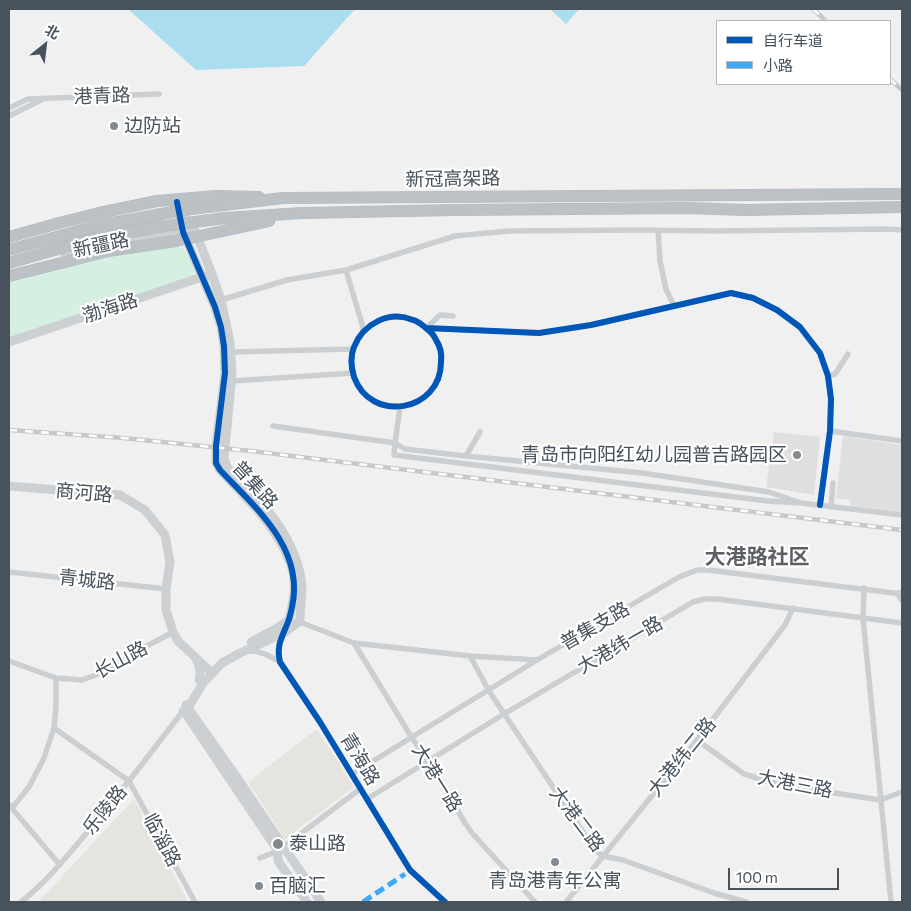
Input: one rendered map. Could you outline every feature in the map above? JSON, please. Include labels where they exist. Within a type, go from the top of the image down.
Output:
[{"type":"highway","name":"新冠高架路","points":[[9,250],[96,226],[183,210],[283,198],[902,194]]},
{"type":"highway","points":[[9,237],[91,215],[157,201],[216,196],[283,198]]},
{"type":"highway","name":"新冠高架路","points":[[9,263],[93,239],[158,227],[225,218],[302,213],[902,207]]},
{"type":"highway","points":[[9,276],[108,251],[176,241],[302,213]]},
{"type":"street","name":"港青路","points":[[9,108],[28,99],[159,94]]},
{"type":"street","name":"港青路","points":[[9,116],[45,98]]},
{"type":"street","points":[[177,202],[194,231],[212,274],[221,300],[230,342],[232,381],[224,458],[226,465],[276,520],[289,544],[298,563],[301,578],[300,621]]},
{"type":"street","name":"新疆路","points":[[9,243],[118,213],[177,202]]},
{"type":"street","name":"普集路","points":[[177,202],[183,232],[215,307],[224,346],[225,373],[216,446],[216,463],[220,470],[256,507],[272,527],[291,562],[294,591],[289,620]]},
{"type":"street","points":[[221,300],[287,280],[346,270],[455,236],[510,232],[658,230],[902,230]]},
{"type":"street","points":[[658,230],[660,261],[666,289],[674,306]]},
{"type":"street","name":"新疆路","points":[[9,268],[74,250],[144,236],[194,231]]},
{"type":"street","points":[[346,270],[364,331]]},
{"type":"street","name":"渤海路","points":[[9,342],[212,274]]},
{"type":"street","points":[[426,328],[539,333],[591,325],[731,293],[753,298],[777,310],[800,327],[820,353],[828,376],[831,399],[830,431],[820,506]]},
{"type":"street","points":[[426,328],[440,315],[453,316]]},
{"type":"street","points":[[397,316],[413,319],[426,328],[436,340],[442,355],[441,371],[436,385],[425,397],[411,405],[396,407],[380,404],[367,396],[357,384],[353,373],[352,353],[358,338],[368,326],[382,319],[397,316]]},
{"type":"street","points":[[231,352],[353,349]]},
{"type":"street","points":[[828,376],[835,374],[848,354]]},
{"type":"street","points":[[232,381],[353,373]]},
{"type":"street","points":[[400,406],[394,455],[768,501],[902,515]]},
{"type":"street","points":[[273,426],[395,443],[405,449],[642,473],[769,492],[801,503]]},
{"type":"street","points":[[830,431],[902,441]]},
{"type":"street","points":[[466,456],[480,432]]},
{"type":"street","points":[[831,507],[833,483]]},
{"type":"street","name":"商河路","points":[[9,486],[120,495],[144,510],[165,535],[170,562],[166,589],[166,610],[173,632],[178,641],[212,669]]},
{"type":"street","name":"普集支路","points":[[537,660],[679,577],[698,570],[864,588],[902,595]]},
{"type":"street","name":"青城路","points":[[9,572],[166,589]]},
{"type":"street","points":[[864,588],[863,618],[891,902]]},
{"type":"street","name":"大港纬一路","points":[[367,799],[504,714],[693,602],[704,599],[717,599],[902,623]]},
{"type":"street","name":"大港纬二路","points":[[566,902],[697,740],[784,625],[793,608]]},
{"type":"street","points":[[280,662],[278,647],[289,620],[300,621],[354,643],[470,656],[537,660]]},
{"type":"street","name":"乐陵路","points":[[21,902],[60,865],[129,780],[186,708],[216,660],[289,620]]},
{"type":"street","name":"乐陵路","points":[[186,708],[199,680],[212,669],[240,653],[282,634],[300,621]]},
{"type":"street","points":[[173,632],[212,669]]},
{"type":"street","name":"长山路","points":[[9,661],[56,678],[82,680],[104,672],[132,654],[173,632]]},
{"type":"street","name":"大港一路","points":[[354,643],[465,823],[535,902]]},
{"type":"street","points":[[240,653],[254,650],[280,662]]},
{"type":"street","name":"大港二路","points":[[470,656],[504,714],[593,847],[602,856],[623,860],[714,893],[746,902]]},
{"type":"street","points":[[196,657],[201,673],[199,680]]},
{"type":"street","points":[[352,774],[537,660]]},
{"type":"street","name":"青海路","points":[[280,662],[320,722],[410,870],[445,902]]},
{"type":"street","points":[[56,678],[54,728],[44,758],[29,787],[10,807],[60,865]]},
{"type":"street","points":[[186,708],[281,849],[321,902]]},
{"type":"street","name":"临淄路","points":[[54,728],[129,780],[195,902]]},
{"type":"street","name":"大港三路","points":[[697,740],[744,774],[777,784],[880,800],[902,792]]},
{"type":"street","points":[[260,858],[281,849],[360,789]]},
{"type":"street","points":[[281,849],[278,861],[307,902]]},
{"type":"shaded area","points":[[774,432],[820,437],[814,495],[766,487]]},
{"type":"shaded area","points":[[843,436],[902,445],[902,512],[850,506],[850,500],[836,498]]},
{"type":"shaded area","points":[[317,729],[354,787],[285,839],[248,782]]},
{"type":"shaded area","points":[[134,799],[188,902],[36,902],[41,899]]},
{"type":"green space","points":[[175,244],[183,248],[189,257],[194,272],[192,278],[9,339],[9,280],[131,251]]},
{"type":"water","points":[[128,9],[355,9],[304,66],[196,70]]},
{"type":"water","points":[[550,9],[579,9],[566,24]]},
{"type":"railway","points":[[813,9],[825,20]]},
{"type":"railway","points":[[891,80],[902,90]]},
{"type":"railway","points":[[9,430],[123,438],[251,451],[902,530]]},
{"type":"marked path","points":[[363,902],[405,874]]},
{"type":"cycle path","points":[[177,202],[183,232],[215,307],[224,346],[225,373],[216,446],[216,463],[274,531],[284,548],[291,566],[294,586],[292,607],[279,646],[280,662],[320,722],[410,870],[445,902]]},
{"type":"cycle path","points":[[426,328],[432,333],[440,347],[441,356],[438,379],[430,392],[418,401],[404,406],[389,406],[375,402],[363,392],[354,377],[351,362],[352,354],[358,339],[364,332],[370,326],[386,318],[404,317],[417,321],[426,328],[539,333],[591,325],[731,293],[753,298],[777,310],[800,327],[820,353],[828,376],[831,399],[830,431],[820,505]]},
{"type":"place","name":"边防站","points":[[114,126]]},
{"type":"place","name":"青岛市向阳红幼儿园普吉路园区","points":[[797,455]]},
{"type":"place","name":"泰山路","points":[[278,844]]},
{"type":"place","name":"青岛港青年公寓","points":[[555,862]]},
{"type":"place","name":"百脑汇","points":[[259,886]]},
{"type":"district","name":"大港路社区","points":[[757,557]]}]
